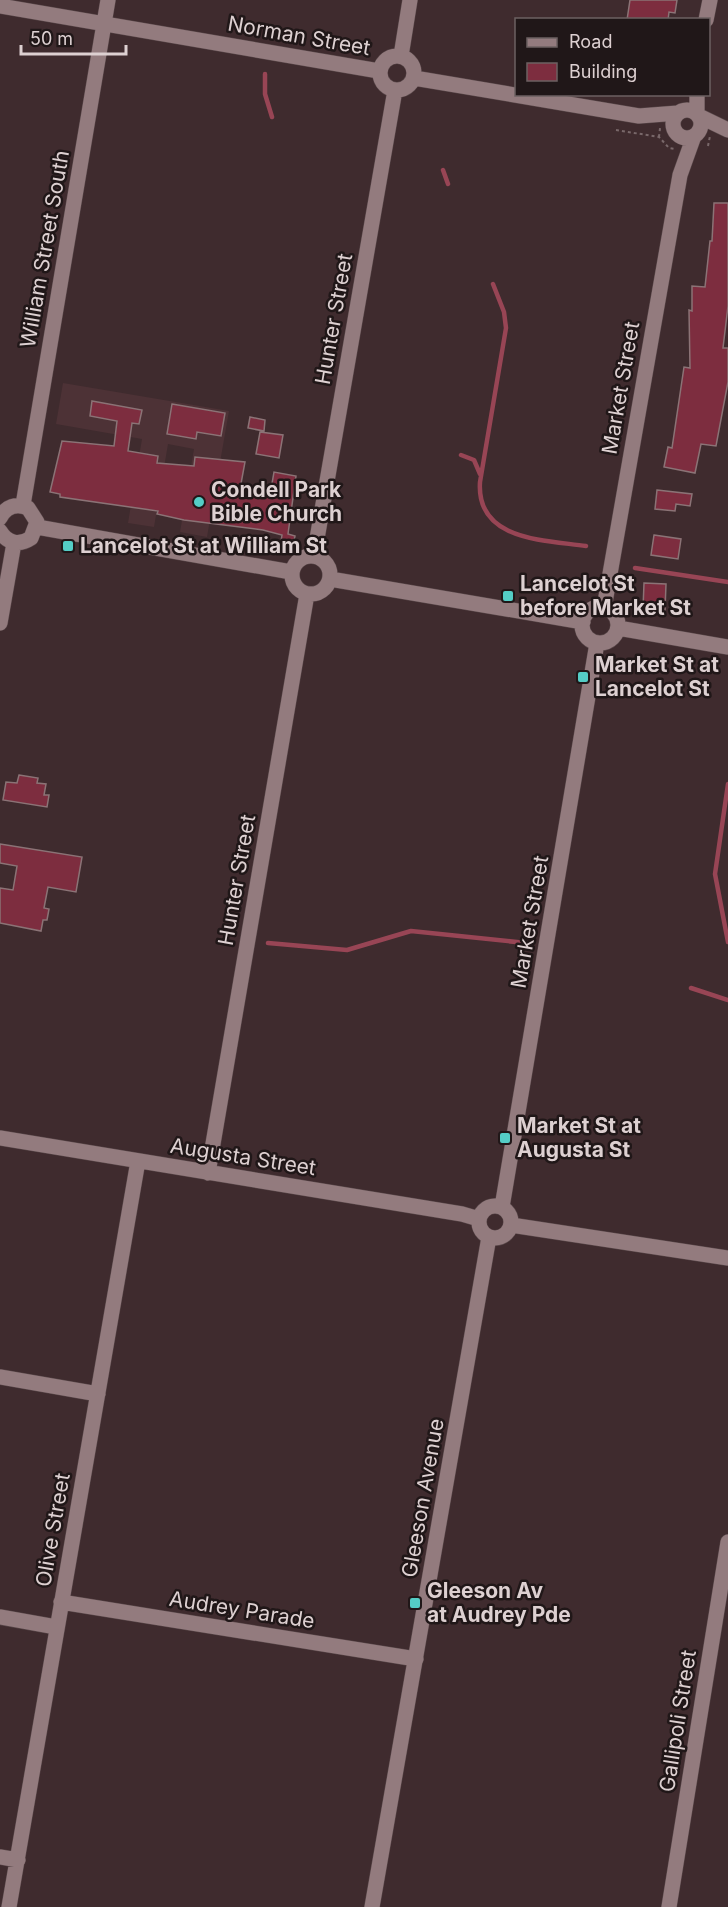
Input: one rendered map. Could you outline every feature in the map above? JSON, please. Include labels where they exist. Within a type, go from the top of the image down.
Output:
[{"type":"street","name":"William Street South","points":[[23,506],[108,0]]},
{"type":"street","points":[[401,56],[410,0]]},
{"type":"street","points":[[706,18],[710,0]]},
{"type":"street","name":"Norman Street","points":[[0,6],[379,71]]},
{"type":"street","points":[[392,56],[401,56],[414,68],[414,78],[402,90],[395,90],[385,86],[379,71],[384,62],[392,56]]},
{"type":"street","points":[[414,78],[515,95]]},
{"type":"street","name":"Hunter Street","points":[[314,556],[395,90]]},
{"type":"street","points":[[521,96],[639,116],[690,110],[728,131]]},
{"type":"street","points":[[685,139],[673,122],[686,96]]},
{"type":"street","points":[[685,139],[701,126],[698,115],[698,96]]},
{"type":"street","points":[[639,116],[685,139],[728,131]]},
{"type":"street","name":"Market Street","points":[[604,608],[685,139]]},
{"type":"street","points":[[0,518],[10,506],[23,506],[36,516],[37,527],[26,542],[14,543],[4,537],[0,531]]},
{"type":"street","points":[[37,527],[291,572]]},
{"type":"street","points":[[0,623],[14,543]]},
{"type":"street","points":[[314,556],[328,567],[330,579],[324,589],[307,594],[297,589],[291,572],[302,558],[314,556]]},
{"type":"street","points":[[330,579],[583,622]]},
{"type":"street","name":"Hunter Street","points":[[207,1173],[307,594]]},
{"type":"street","points":[[604,608],[615,616],[618,628],[609,641],[597,643],[585,634],[583,622],[591,610],[604,608]]},
{"type":"street","points":[[618,628],[728,647]]},
{"type":"street","name":"Market Street","points":[[502,1207],[597,643]]},
{"type":"street","name":"Augusta Street","points":[[0,1138],[462,1214],[479,1219]]},
{"type":"street","name":"Olive Street","points":[[9,1907],[138,1161]]},
{"type":"street","points":[[489,1206],[502,1207],[510,1215],[511,1225],[505,1235],[489,1237],[482,1232],[479,1219],[482,1211],[489,1206]]},
{"type":"street","points":[[511,1225],[728,1258]]},
{"type":"street","name":"Gleeson Avenue","points":[[372,1907],[489,1237]]},
{"type":"street","points":[[0,1377],[98,1394]]},
{"type":"street","name":"Gallipoli Street","points":[[669,1907],[728,1542]]},
{"type":"street","name":"Audrey Parade","points":[[61,1602],[416,1659]]},
{"type":"street","points":[[0,1617],[56,1627]]},
{"type":"street","points":[[0,1857],[18,1860]]},
{"type":"path","points":[[616,130],[659,137],[669,148],[685,139]]},
{"type":"shaded area","points":[[63,383],[229,411],[207,537],[180,532],[194,449],[168,444],[154,527],[128,523],[142,439],[56,424]]},
{"type":"building","points":[[630,0],[677,0],[675,13],[669,12],[668,18],[627,18]]},
{"type":"building","points":[[714,203],[728,203],[728,306],[723,348],[728,348],[728,382],[716,446],[701,444],[695,473],[664,467],[668,447],[672,448],[684,367],[690,368],[689,310],[692,311],[692,286],[705,287],[710,241],[712,241]]},
{"type":"building","points":[[92,401],[142,410],[139,424],[132,423],[128,451],[158,456],[157,463],[194,466],[195,457],[245,462],[240,489],[270,495],[274,472],[296,476],[288,534],[295,536],[292,550],[280,548],[282,535],[263,530],[184,520],[157,514],[158,511],[60,497],[60,494],[50,492],[62,441],[114,446],[117,421],[90,416]]},
{"type":"building","points":[[172,404],[225,413],[221,436],[197,432],[196,439],[167,434]]},
{"type":"building","points":[[250,417],[265,420],[264,431],[248,428]]},
{"type":"building","points":[[260,432],[283,435],[279,458],[256,454]]},
{"type":"building","points":[[657,490],[692,494],[690,506],[676,504],[675,511],[655,509]]},
{"type":"building","points":[[654,535],[681,539],[678,559],[651,555]]},
{"type":"building","points":[[644,583],[666,584],[665,610],[643,609]]},
{"type":"building","points":[[19,775],[38,778],[37,783],[46,784],[44,795],[49,795],[47,807],[3,800],[6,782],[17,783]]},
{"type":"building","points":[[0,844],[82,857],[76,892],[48,887],[44,908],[49,909],[47,920],[43,920],[41,931],[0,923],[0,888],[13,890],[17,866],[0,863]]},
{"type":"waterway","points":[[265,74],[265,94],[272,117]]},
{"type":"waterway","points":[[443,170],[448,184]]},
{"type":"waterway","points":[[493,284],[504,312],[506,328],[480,482],[482,501],[489,516],[501,527],[516,534],[533,539],[586,546]]},
{"type":"waterway","points":[[461,455],[474,460],[480,474]]},
{"type":"waterway","points":[[635,568],[728,582]]},
{"type":"waterway","points":[[728,784],[715,874],[728,942]]},
{"type":"waterway","points":[[268,943],[347,950],[411,931],[526,943]]},
{"type":"waterway","points":[[691,988],[728,1000]]},
{"type":"place","name":"Condell Park Bible Church","points":[[199,502]]},
{"type":"place","name":"Lancelot St at William St","points":[[68,546]]},
{"type":"place","name":"Lancelot St before Market St","points":[[508,596]]},
{"type":"place","name":"Market St at Lancelot St","points":[[583,677]]},
{"type":"place","name":"Market St at Augusta St","points":[[505,1138]]},
{"type":"place","name":"Gleeson Av at Audrey Pde","points":[[415,1603]]}]
